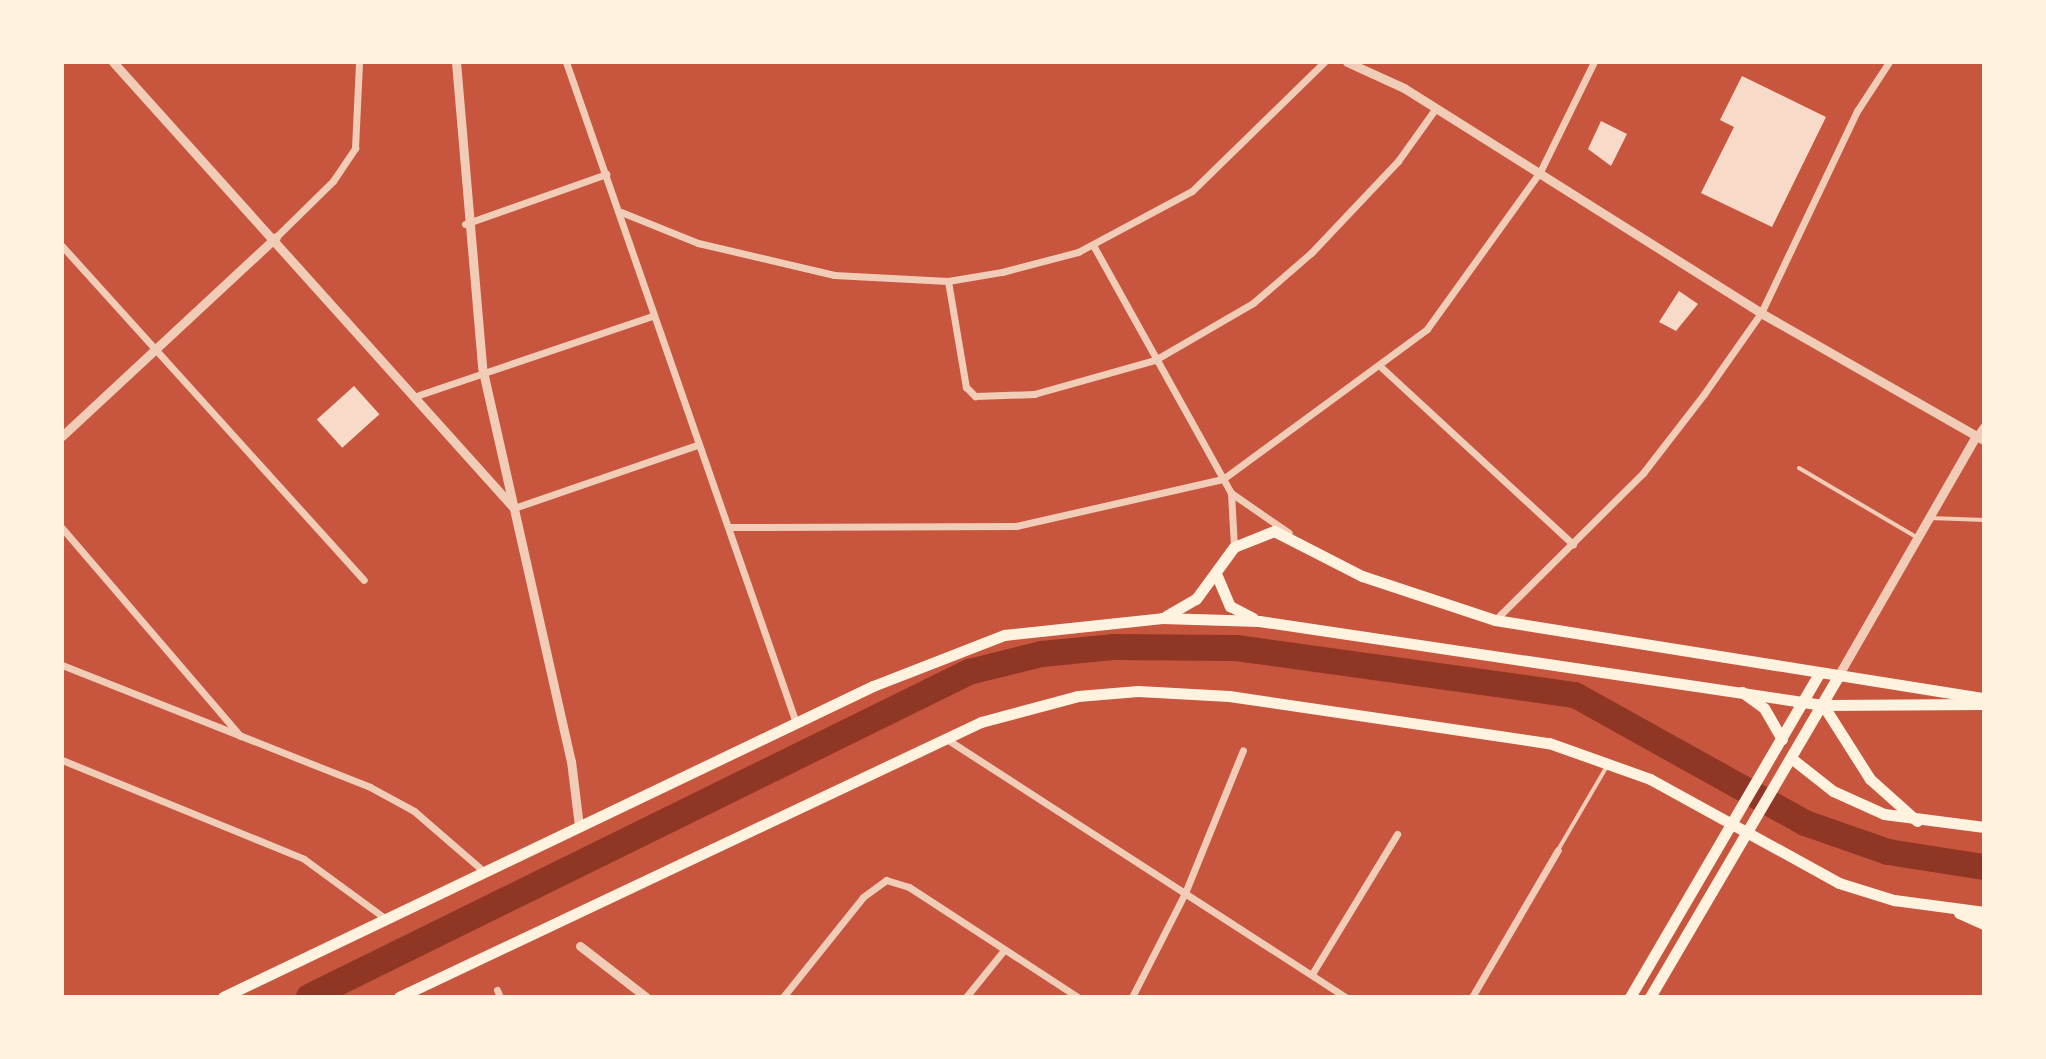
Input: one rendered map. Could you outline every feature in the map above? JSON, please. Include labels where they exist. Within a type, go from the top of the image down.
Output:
[{"type":"main road","points":[[1162,618],[1217,576],[1234,547],[1260,531],[1289,533],[1362,576],[1495,620],[1984,701]]},
{"type":"main road","points":[[1217,576],[1230,606],[1259,621]]},
{"type":"main road","points":[[223,997],[482,870],[796,723],[1004,635],[1162,618],[1259,621],[1735,688],[1823,705],[1984,701]]},
{"type":"main road","points":[[1630,997],[1819,673]]},
{"type":"main road","points":[[1650,997],[1838,676]]},
{"type":"main road","points":[[1735,688],[1764,708],[1782,739]]},
{"type":"main road","points":[[399,997],[944,737],[1024,707],[1138,691],[1229,696],[1496,734],[1610,761],[1745,835],[1854,888],[1949,909],[1984,912]]},
{"type":"main road","points":[[1823,705],[1870,779],[1919,823]]},
{"type":"main road","points":[[1791,758],[1851,800],[1919,823],[1984,827]]},
{"type":"main road","points":[[1949,909],[1984,924]]},
{"type":"street","points":[[113,62],[419,395],[514,508]]},
{"type":"street","points":[[62,436],[333,181],[355,148],[359,62]]},
{"type":"street","points":[[456,62],[465,224],[485,378],[579,826]]},
{"type":"street","points":[[566,62],[621,212],[697,445],[730,527],[796,723]]},
{"type":"street","points":[[621,212],[762,260],[891,282],[948,281],[1093,245],[1209,178],[1324,62]]},
{"type":"street","points":[[1347,62],[1436,108],[1761,313],[1980,439]]},
{"type":"street","points":[[730,527],[1016,526],[1223,479],[1382,368],[1448,305],[1540,172],[1594,62]]},
{"type":"street","points":[[1495,620],[1654,460],[1761,313],[1857,111],[1889,62]]},
{"type":"street","points":[[948,281],[966,387],[975,396],[1034,394],[1155,360],[1253,303],[1311,253],[1398,161],[1436,108]]},
{"type":"street","points":[[465,224],[606,174]]},
{"type":"street","points":[[1093,245],[1231,493],[1289,533]]},
{"type":"street","points":[[62,246],[364,580]]},
{"type":"street","points":[[419,395],[485,378],[653,316]]},
{"type":"street","points":[[1382,368],[1573,544]]},
{"type":"street","points":[[1838,676],[1916,537],[1980,439],[1984,425]]},
{"type":"street","points":[[514,508],[697,445]]},
{"type":"street","points":[[1231,493],[1234,547]]},
{"type":"street","points":[[62,528],[241,737]]},
{"type":"street","points":[[62,665],[396,800],[482,870]]},
{"type":"street","points":[[944,737],[1346,997]]},
{"type":"street","points":[[1132,997],[1185,893],[1243,750]]},
{"type":"street","points":[[62,760],[304,859],[386,919]]},
{"type":"street","points":[[1312,974],[1397,834]]},
{"type":"street","points":[[1472,997],[1558,850]]},
{"type":"street","points":[[783,997],[879,882],[909,887],[1078,997]]},
{"type":"street","points":[[580,946],[646,997]]},
{"type":"street","points":[[966,997],[1004,950]]},
{"type":"lane","points":[[1799,468],[1916,537]]},
{"type":"lane","points":[[1928,517],[1984,520]]},
{"type":"lane","points":[[1558,850],[1610,761]]},
{"type":"building","points":[[1742,76],[1826,117],[1772,227],[1701,193],[1734,127],[1720,120]]},
{"type":"building","points":[[1601,121],[1627,134],[1611,166],[1588,149]]},
{"type":"building","points":[[1679,291],[1698,304],[1676,331],[1659,322]]},
{"type":"building","points":[[354,386],[379,414],[342,448],[317,419]]},
{"type":"waterway","points":[[309,997],[969,672],[1042,654],[1113,647],[1236,648],[1575,695],[1805,823],[1888,852],[1984,867]]}]
